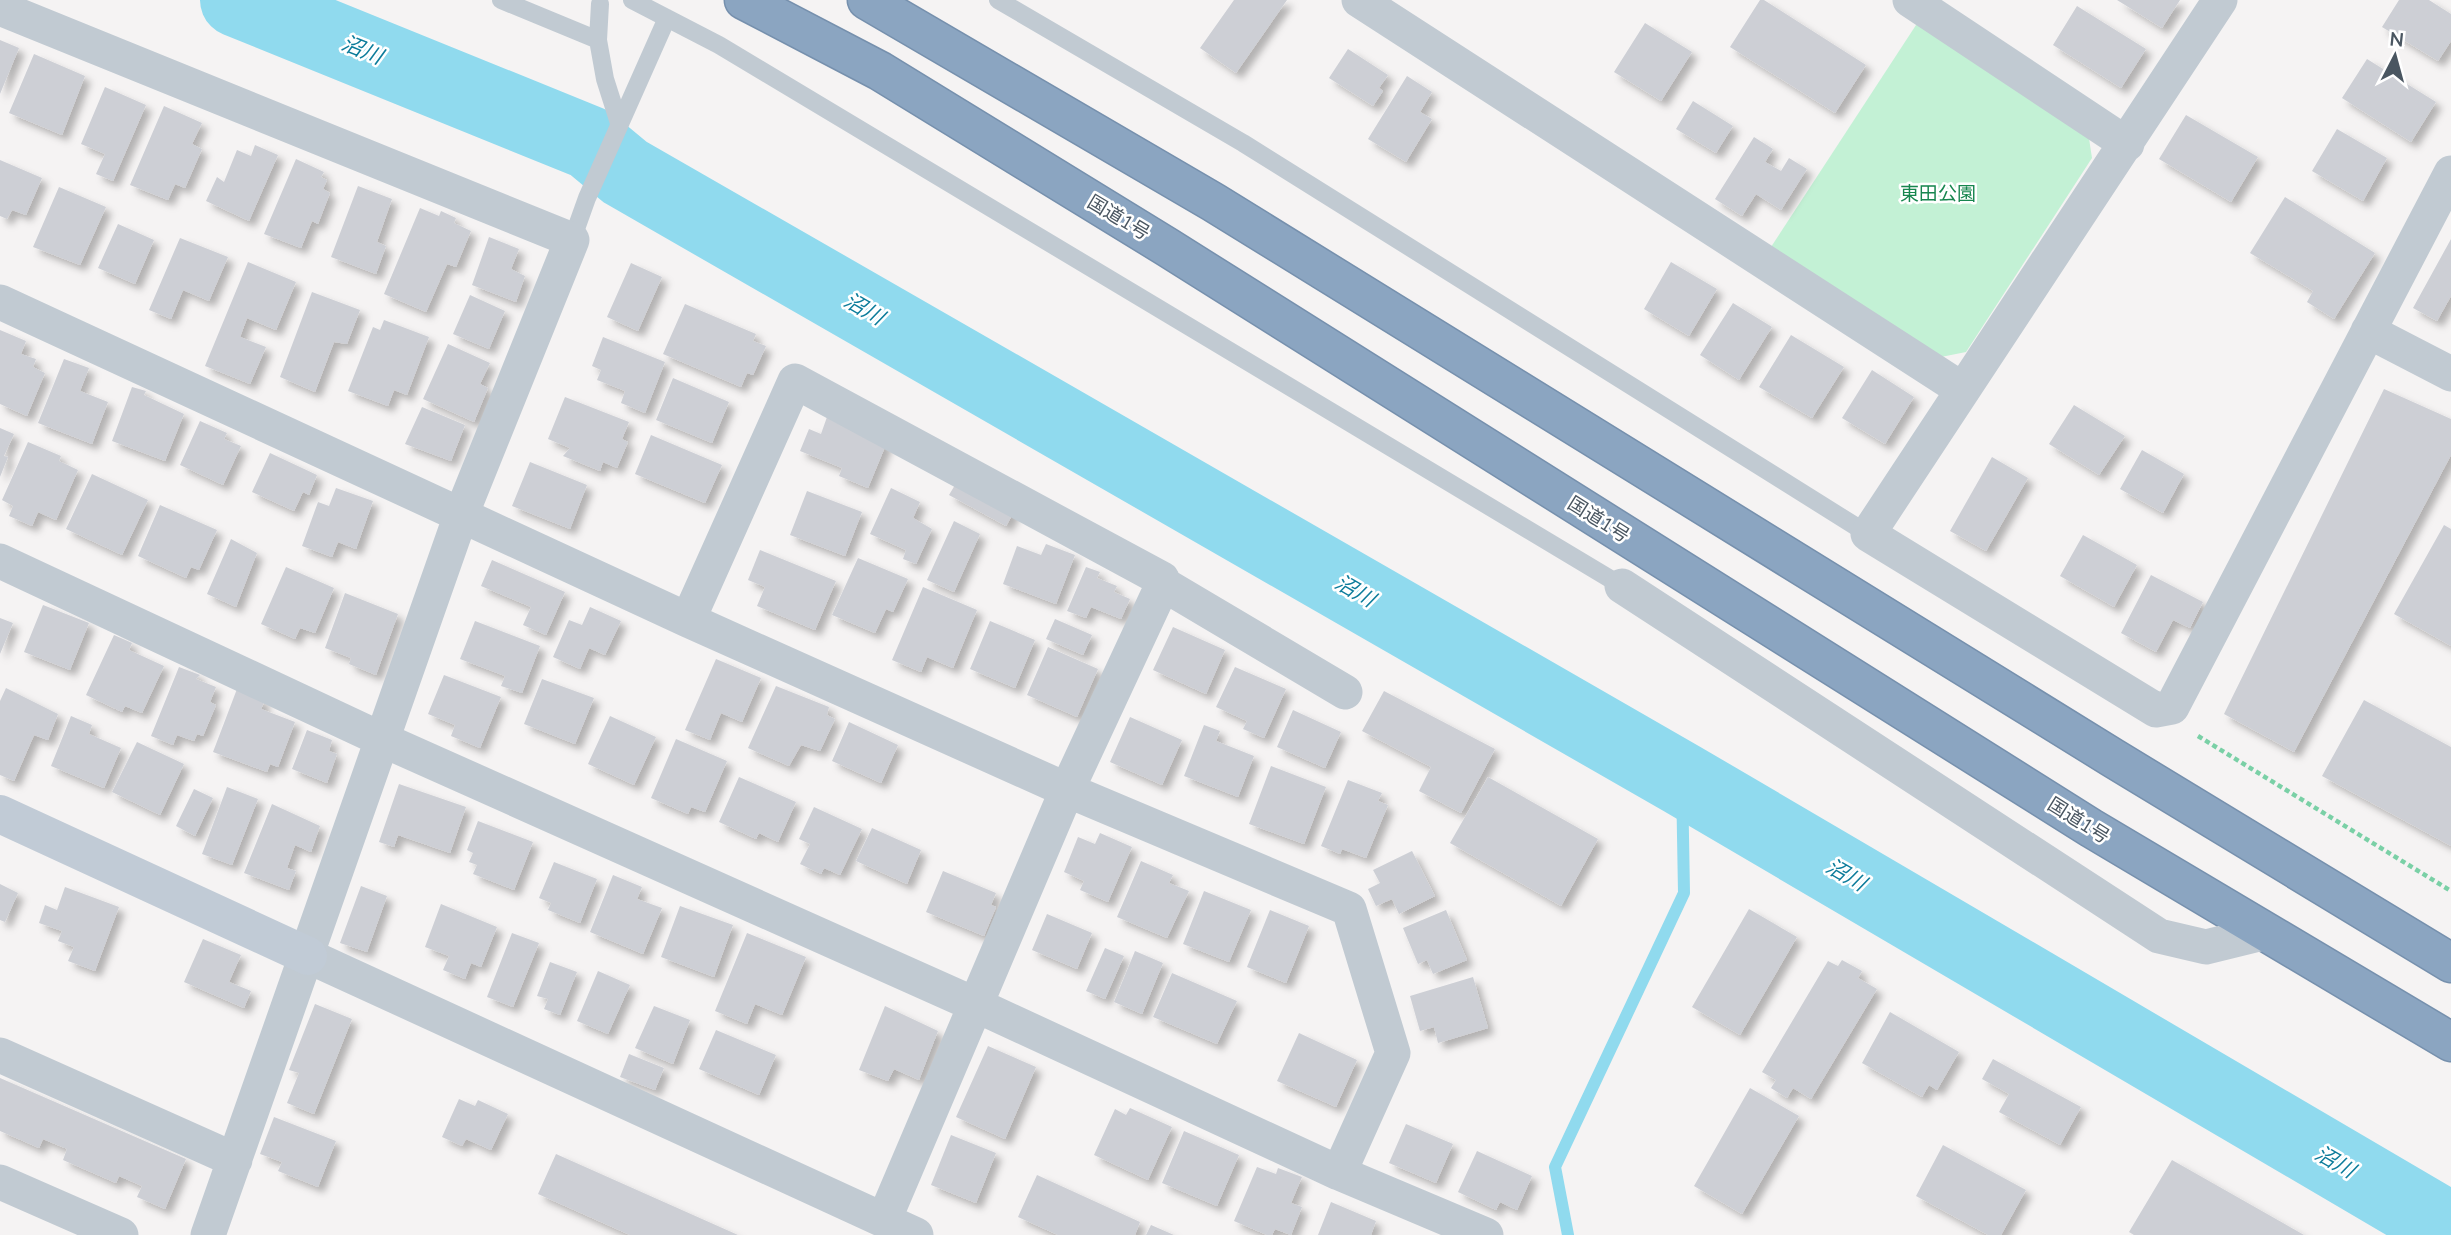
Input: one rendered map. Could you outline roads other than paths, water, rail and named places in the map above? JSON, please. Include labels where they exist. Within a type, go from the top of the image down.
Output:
[{"type":"highway","name":"国道1号","points":[[744,0],[880,71],[1167,247],[2091,828],[2451,1042]]},
{"type":"highway","points":[[867,0],[1225,209],[2101,751],[2451,963]]},
{"type":"street","points":[[1910,0],[2127,144]]},
{"type":"street","points":[[2220,0],[1868,534],[2156,710],[2172,707],[2451,173]]},
{"type":"street","points":[[1379,5],[1963,390]]},
{"type":"street","points":[[0,8],[572,240],[461,515],[208,1235]]},
{"type":"street","points":[[0,302],[688,620],[1067,790],[1349,909],[1394,1053],[1339,1172]]},
{"type":"street","points":[[2368,331],[2451,374]]},
{"type":"street","points":[[688,620],[796,381],[1162,579],[1163,584],[1345,692]]},
{"type":"street","points":[[0,561],[381,739],[976,1005],[1339,1172],[1486,1235]]},
{"type":"street","points":[[884,1220],[1067,790],[1163,584]]},
{"type":"street","points":[[1622,586],[2160,936],[2207,947],[2267,932]]},
{"type":"street","points":[[0,814],[916,1235]]},
{"type":"street","points":[[0,1055],[235,1160]]},
{"type":"street","points":[[0,1182],[121,1235]]},
{"type":"lane","points":[[501,0],[598,40]]},
{"type":"lane","points":[[632,0],[719,46],[1622,586]]},
{"type":"lane","points":[[998,0],[1243,144],[1868,534]]},
{"type":"lane","points":[[600,4],[598,40],[605,79],[619,123]]},
{"type":"lane","points":[[572,240],[619,123],[667,18]]},
{"type":"waterway","name":"沼川","points":[[237,0],[590,143],[625,172],[1682,779],[2451,1230]]},
{"type":"waterway","points":[[1568,1235],[1555,1167],[1684,893],[1682,779]]},
{"type":"park label","name":"東田公園","points":[[1938,193]]}]
